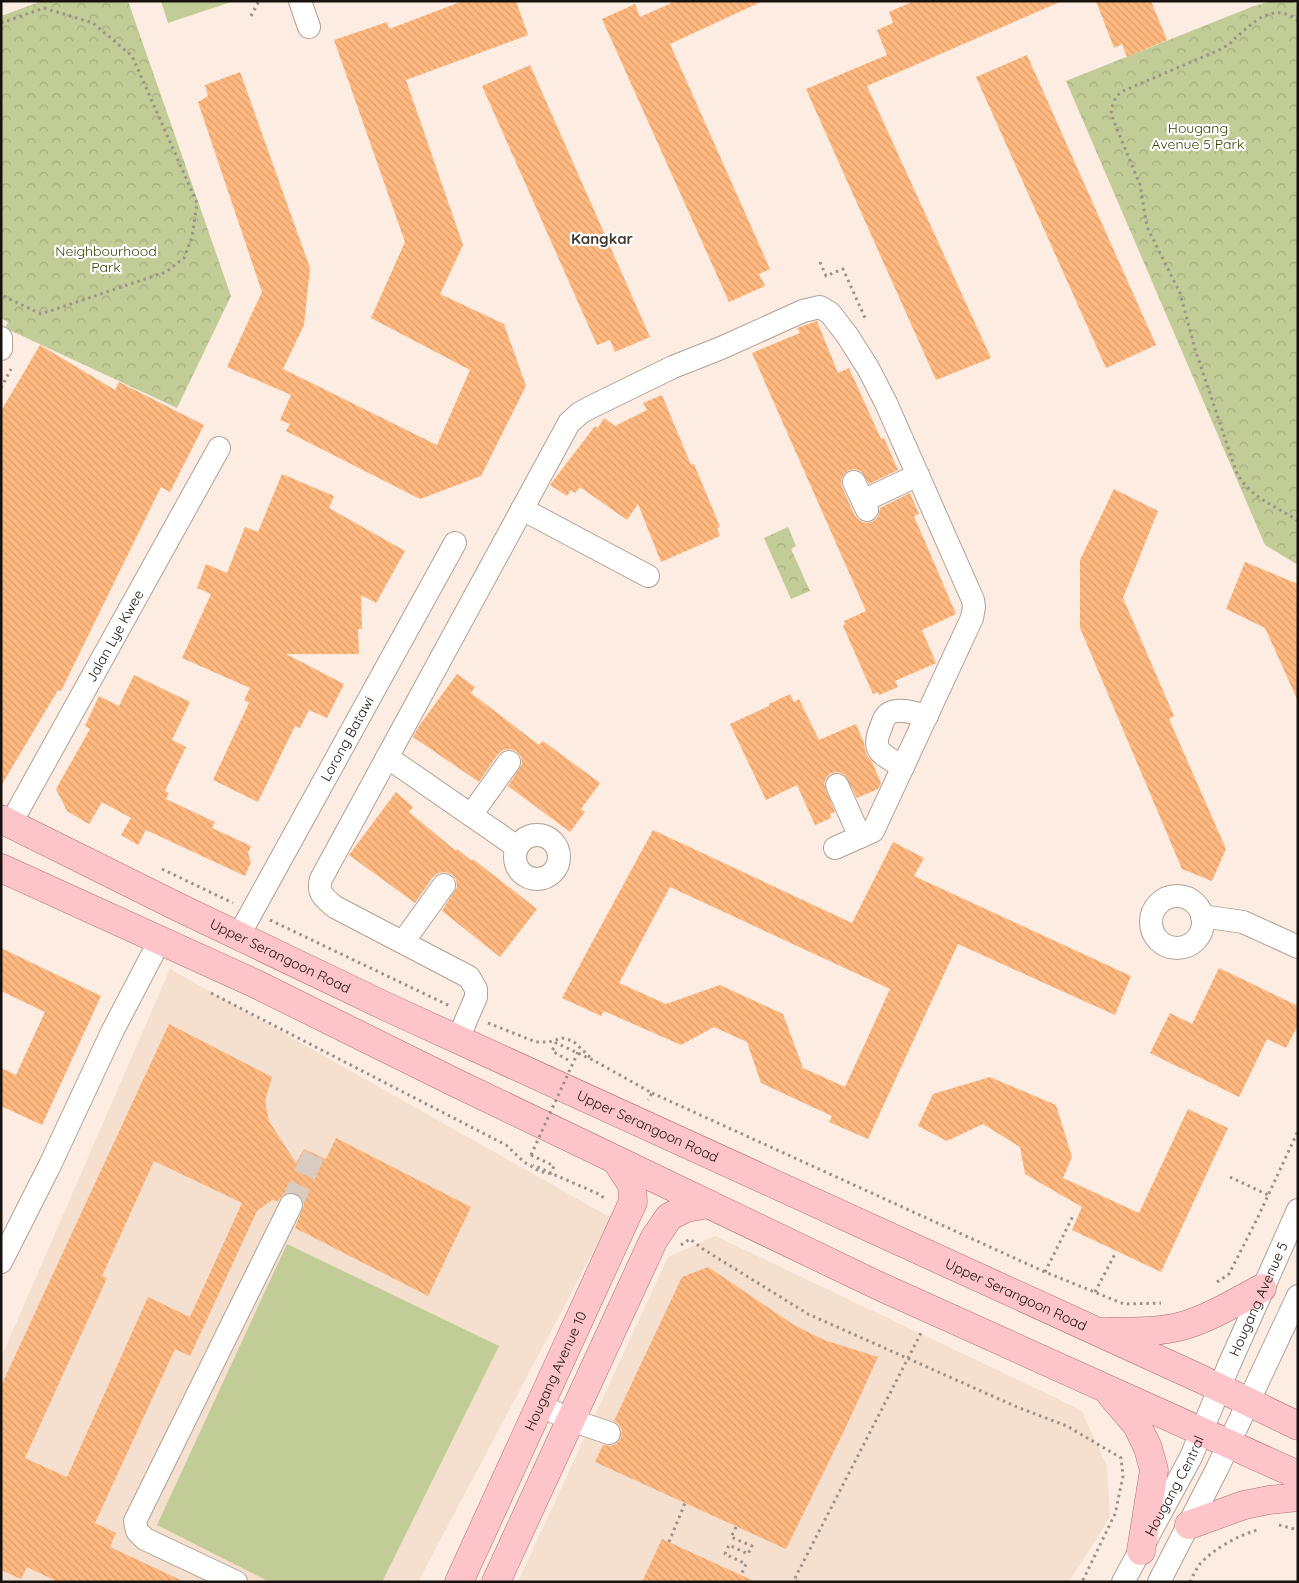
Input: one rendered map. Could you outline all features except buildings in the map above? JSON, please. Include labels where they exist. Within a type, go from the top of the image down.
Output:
[{"type":"main road","name":"Upper Serangoon Road","points":[[6,821],[458,1039],[1220,1388],[1298,1426]]},
{"type":"main road","points":[[1,868],[256,984],[454,1082],[879,1286],[1298,1475]]},
{"type":"main road","name":"Hougang Avenue 10","points":[[458,1582],[633,1202],[632,1185],[616,1160]]},
{"type":"main road","points":[[496,1582],[574,1425],[654,1239],[669,1217],[686,1208],[709,1204]]},
{"type":"main road","points":[[1098,1332],[1159,1330],[1181,1327],[1214,1314],[1262,1288]]},
{"type":"main road","points":[[1106,1390],[1137,1425],[1148,1448],[1154,1470],[1141,1551]]},
{"type":"main road","points":[[1189,1525],[1244,1505],[1298,1497]]},
{"type":"street","points":[[300,1],[309,27]]},
{"type":"street","points":[[458,1039],[476,997],[476,990],[469,977],[334,907],[322,896],[319,885],[321,879],[569,423],[580,414],[673,367],[721,348],[803,311],[820,307],[830,313],[848,335],[886,403],[973,600],[974,607],[972,618],[873,831],[835,848]]},
{"type":"street","points":[[1,338],[1,349]]},
{"type":"street","name":"Jalan Lye Kwee","points":[[6,821],[219,448]]},
{"type":"street","points":[[861,498],[918,475]]},
{"type":"street","points":[[522,509],[648,576]]},
{"type":"street","name":"Lorong Batawi","points":[[239,935],[455,543]]},
{"type":"street","points":[[903,767],[880,752],[876,746],[876,739],[885,716],[891,712],[898,711],[927,716]]},
{"type":"street","points":[[387,757],[517,847]]},
{"type":"street","points":[[471,815],[509,762]]},
{"type":"street","points":[[837,786],[860,837]]},
{"type":"street","points":[[403,942],[444,885]]},
{"type":"street","points":[[1202,916],[1243,922],[1298,947]]},
{"type":"street","points":[[1,1262],[50,1165],[112,1032],[160,940]]},
{"type":"street","points":[[236,1582],[145,1539],[138,1532],[135,1521],[291,1205]]},
{"type":"street","name":"Hougang Avenue 5","points":[[1220,1388],[1262,1288],[1298,1210]]},
{"type":"street","points":[[1159,1582],[1189,1525],[1298,1296]]},
{"type":"street","name":"Hougang Central","points":[[1123,1582],[1191,1457],[1220,1388]]},
{"type":"street","points":[[540,1405],[574,1425],[609,1433]]},
{"type":"path","points":[[251,16],[259,1]]},
{"type":"path","points":[[1,23],[44,8],[93,23],[132,56],[197,203],[192,236],[184,258],[166,272],[41,314],[1,296]]},
{"type":"path","points":[[1263,10],[1252,19],[1232,42],[1220,50],[1123,91],[1112,104],[1112,114],[1140,185],[1147,227],[1180,293],[1195,349],[1236,471],[1254,495],[1298,520]]},
{"type":"path","points":[[1290,11],[1298,21]]},
{"type":"path","points":[[155,866],[468,1014],[536,1042],[548,1042],[562,1038],[573,1041],[593,1060]]},
{"type":"path","points":[[207,991],[506,1145],[524,1162],[546,1174],[551,1173]]},
{"type":"path","points":[[568,1060],[552,1052],[556,1042],[652,1093],[1045,1272],[1124,1304],[1169,1303]]},
{"type":"path","points":[[551,1173],[554,1166],[531,1155],[578,1052]]},
{"type":"path","points":[[636,1121],[652,1093]]},
{"type":"path","points":[[1215,1283],[1229,1274],[1298,1130]]},
{"type":"path","points":[[528,1163],[601,1195],[607,1204]]},
{"type":"path","points":[[1230,1177],[1268,1195]]},
{"type":"path","points":[[1045,1272],[1073,1216]]},
{"type":"path","points":[[676,1248],[690,1239],[808,1314],[1016,1407],[1067,1426],[1121,1458],[1124,1476],[1115,1514],[1082,1582]]},
{"type":"path","points":[[1095,1292],[1115,1254]]},
{"type":"path","points":[[798,1582],[794,1580],[933,1309]]},
{"type":"path","points":[[669,1542],[685,1503]]},
{"type":"path","points":[[1278,1525],[1298,1530]]},
{"type":"path","points":[[736,1527],[732,1537],[752,1546],[748,1554],[729,1545],[725,1554],[746,1564],[741,1575]]},
{"type":"path","points":[[1190,1582],[1199,1565],[1211,1555],[1240,1537],[1262,1529]]},
{"type":"shaded area","points":[[170,969],[611,1218],[418,1582],[1,1582],[1,1358]]},
{"type":"shaded area","points":[[715,1236],[1081,1410],[1107,1466],[1110,1517],[1069,1582],[518,1582],[668,1257]]},
{"type":"green space","name":"Neighbourhood Park","points":[[42,1],[128,1],[231,296],[177,408],[5,328],[8,322],[1,318],[1,16]]},
{"type":"green space","points":[[161,1],[234,1],[168,23]]},
{"type":"green space","name":"Hougang Avenue 5 Park","points":[[1271,1],[1290,1],[1298,4],[1298,565],[1265,545],[1066,81],[1254,6]]},
{"type":"green space","points":[[788,527],[796,546],[791,549],[810,591],[791,599],[764,538]]},
{"type":"green space","points":[[287,1244],[499,1346],[382,1582],[270,1582],[157,1525]]},
{"type":"tunnel","points":[[291,1205],[314,1154]]},
{"type":"district","name":"Kangkar","points":[[602,238]]}]
